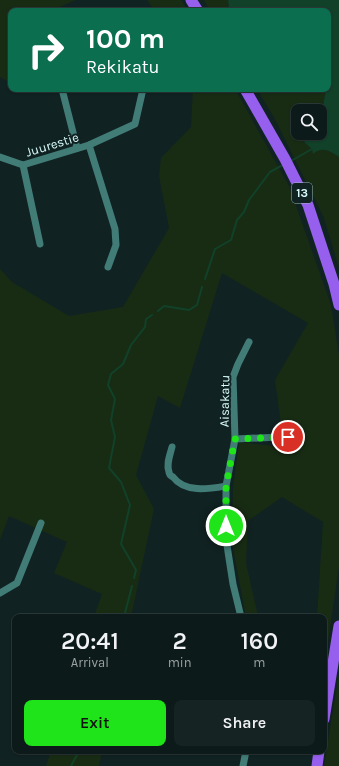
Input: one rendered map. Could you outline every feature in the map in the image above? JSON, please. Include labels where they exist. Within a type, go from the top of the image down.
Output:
[{"type":"highway","name":"13","points":[[247,92],[282,153],[308,205],[334,284],[339,305]]},
{"type":"highway","points":[[327,698],[339,626]]},
{"type":"highway","points":[[317,766],[319,754]]},
{"type":"street","points":[[63,92],[77,148]]},
{"type":"street","name":"Juurestie","points":[[0,158],[23,165],[88,145],[135,124],[142,92]]},
{"type":"street","points":[[88,145],[115,229],[116,245],[108,267]]},
{"type":"street","points":[[23,165],[40,244]]},
{"type":"street","name":"Aisakatu","points":[[240,614],[233,584],[226,539],[226,486],[235,439],[233,377],[249,342]]},
{"type":"street","points":[[235,439],[301,436]]},
{"type":"street","points":[[172,447],[168,461],[169,472],[177,483],[186,488],[193,489],[226,486]]},
{"type":"street","points":[[0,593],[17,583],[41,523]]},
{"type":"street","points":[[243,766],[245,754]]},
{"type":"shaded area","points":[[0,0],[76,0],[57,8],[8,8],[8,81],[0,77]]},
{"type":"shaded area","points":[[147,0],[181,0],[186,8],[153,8]]},
{"type":"shaded area","points":[[204,0],[228,0],[229,8],[208,8]]},
{"type":"shaded area","points":[[228,0],[339,0],[339,157],[326,150],[320,150],[313,154],[312,149],[304,142],[306,140],[327,140],[327,104],[323,104],[325,92],[331,92],[331,8],[229,8]]},
{"type":"shaded area","points":[[193,92],[237,92],[289,186],[331,305],[339,355],[339,567],[327,648],[327,614],[317,614],[323,522],[282,497],[248,521],[246,563],[258,614],[245,614],[232,543],[233,488],[239,442],[284,447],[275,380],[308,323],[222,273],[180,408],[158,396],[136,475],[154,509],[132,614],[95,614],[102,594],[54,573],[67,542],[9,516],[0,540],[0,269],[12,282],[69,316],[123,307],[169,228],[159,176],[161,158],[191,127]]},
{"type":"shaded area","points":[[259,92],[325,92],[323,104],[291,104],[291,140],[306,140],[304,142],[317,150],[328,149],[339,157],[339,268],[324,218],[275,119]]},
{"type":"shaded area","points":[[339,673],[339,766],[324,766]]},
{"type":"shaded area","points":[[50,754],[101,754],[99,766],[46,766]]},
{"type":"waterway","points":[[291,161],[312,149]]},
{"type":"waterway","points":[[205,279],[215,249],[231,240],[237,220],[244,212],[249,200],[270,172],[281,166]]},
{"type":"waterway","points":[[158,311],[164,306],[189,310],[197,305],[202,287]]},
{"type":"waterway","points":[[134,578],[136,570],[121,544],[130,505],[121,482],[109,468],[115,437],[111,420],[115,399],[108,385],[111,374],[123,364],[131,345],[145,327],[146,319],[152,315]]},
{"type":"waterway","points":[[125,614],[132,586]]},
{"type":"waterway","points":[[71,766],[77,754]]},
{"type":"route","points":[[226,526],[226,486],[235,439],[288,437]]}]
